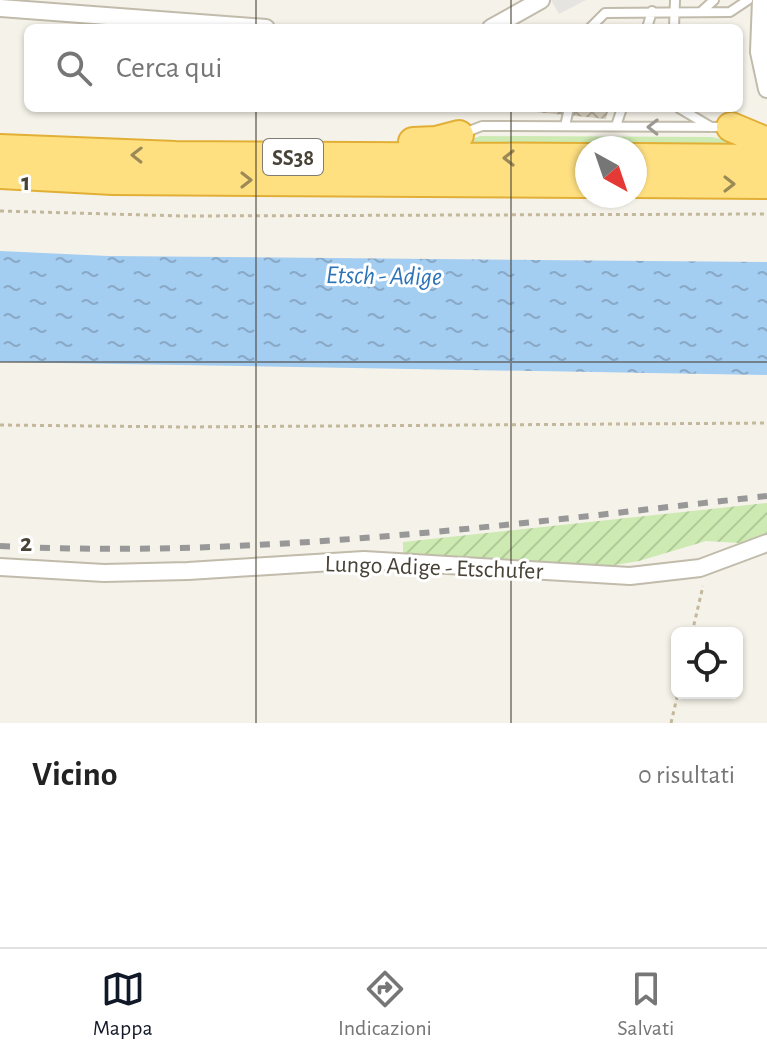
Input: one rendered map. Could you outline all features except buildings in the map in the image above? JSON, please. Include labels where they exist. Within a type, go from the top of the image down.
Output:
[{"type":"highway","points":[[721,127],[767,142]]},
{"type":"highway","points":[[175,156],[232,140],[420,142],[447,140],[459,135]]},
{"type":"highway","name":"SS38","points":[[0,149],[175,156],[575,158]]},
{"type":"highway","points":[[647,158],[767,159]]},
{"type":"highway","name":"SS38","points":[[0,174],[113,180],[575,183]]},
{"type":"highway","points":[[647,183],[767,184]]},
{"type":"street","points":[[498,24],[541,0]]},
{"type":"street","points":[[761,0],[759,52],[767,89]]},
{"type":"street","points":[[0,8],[213,24]]},
{"type":"street","name":"Lungo Adige - Etschufer","points":[[0,567],[118,572],[364,560],[630,576],[700,568],[767,543]]},
{"type":"lane","points":[[675,0],[678,10],[675,24]]},
{"type":"lane","points":[[678,10],[693,0]]},
{"type":"lane","points":[[702,11],[714,0]]},
{"type":"lane","points":[[594,24],[605,13],[678,10],[730,12],[748,0]]},
{"type":"lane","points":[[648,24],[652,11]]},
{"type":"lane","points":[[565,126],[568,112]]},
{"type":"lane","points":[[616,126],[621,112]]},
{"type":"lane","points":[[688,112],[721,127]]},
{"type":"lane","points":[[459,135],[482,126],[721,127]]},
{"type":"path","points":[[0,211],[183,216],[767,214]]},
{"type":"path","points":[[0,425],[185,427],[767,423]]},
{"type":"path","points":[[693,627],[704,579],[700,568]]},
{"type":"path","points":[[671,723],[677,699]]},
{"type":"green space","points":[[480,136],[575,136],[575,146],[457,146]]},
{"type":"green space","points":[[647,137],[712,137],[751,146],[647,146]]},
{"type":"green space","points":[[767,503],[767,534],[740,543],[706,541],[639,561],[597,568],[403,553],[403,542]]},
{"type":"shaded area","points":[[551,0],[586,0],[559,14]]},
{"type":"water","name":"Etsch - Adige","points":[[0,251],[108,256],[767,262],[767,375],[0,362]]},
{"type":"railway","points":[[0,546],[96,549],[288,543],[480,528],[767,496]]}]
